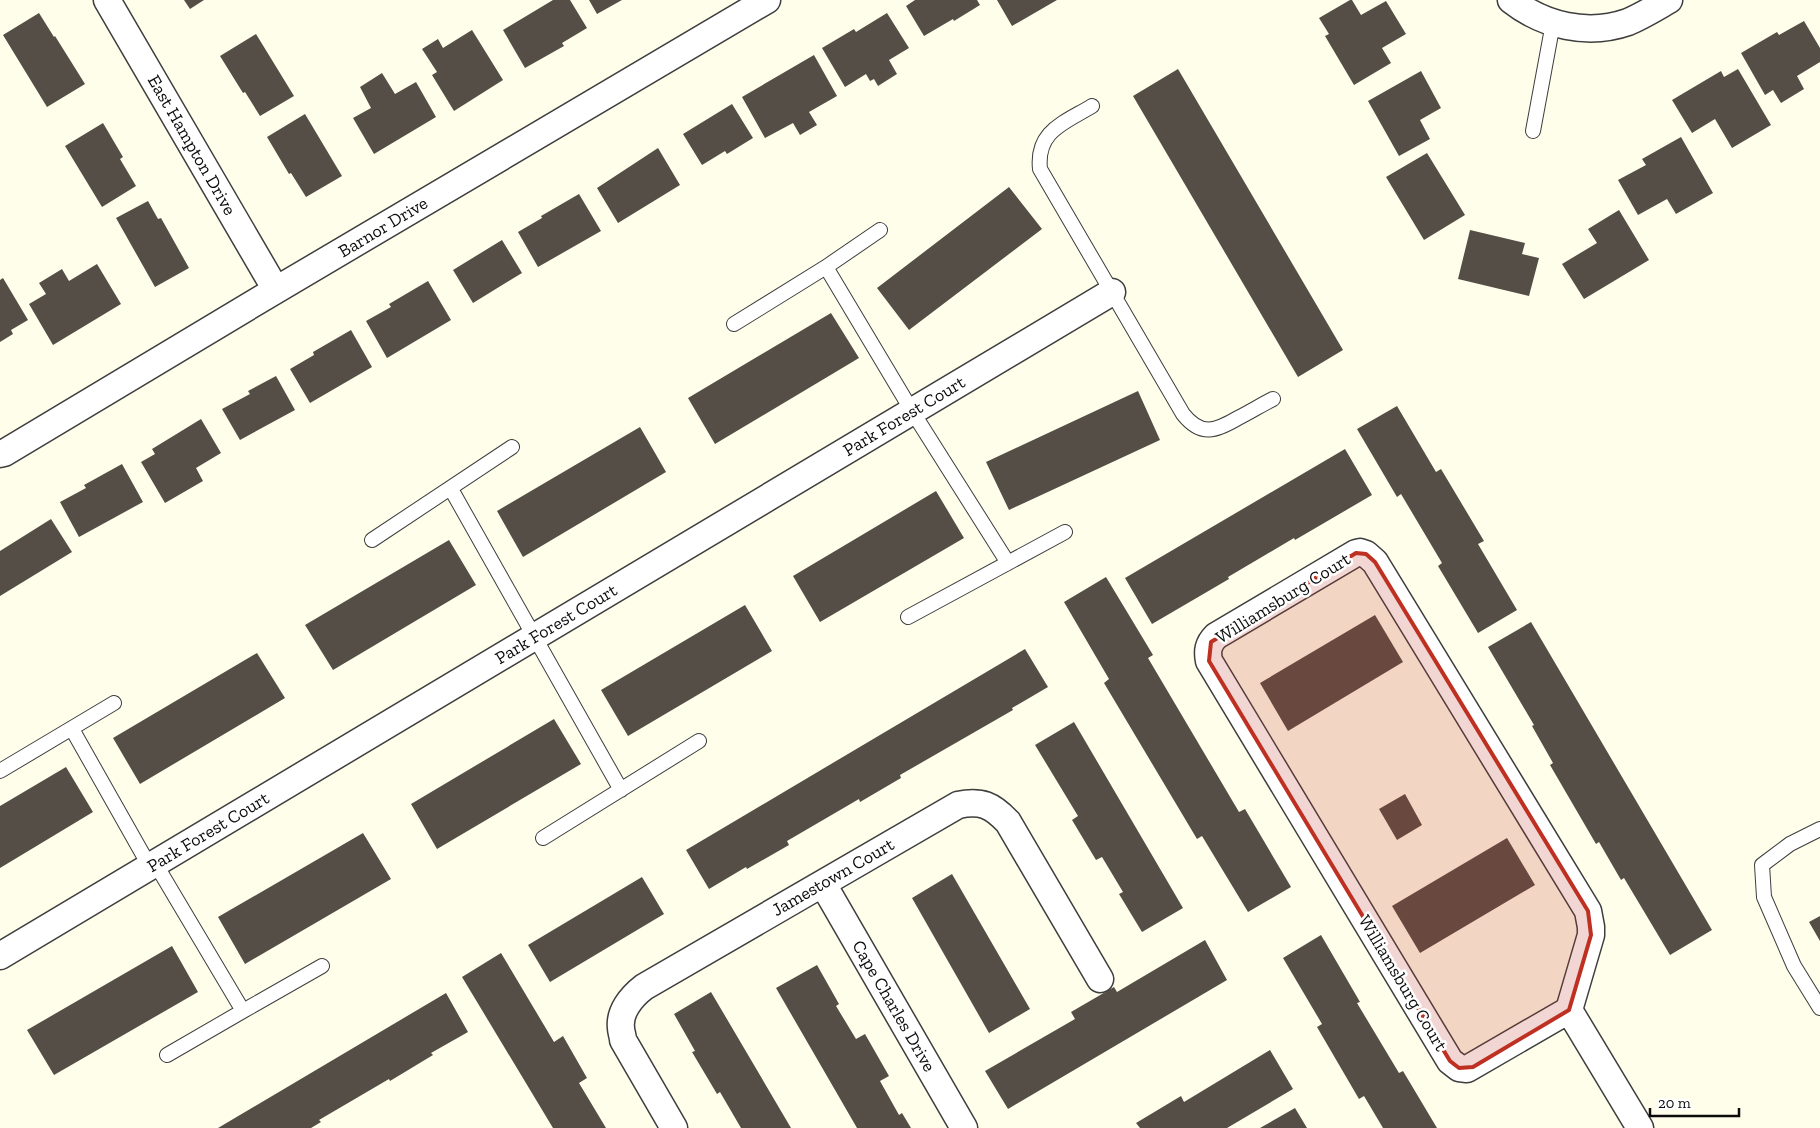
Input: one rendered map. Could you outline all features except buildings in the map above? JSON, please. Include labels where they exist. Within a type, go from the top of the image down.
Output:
[{"type":"street","name":"East Hampton Drive","points":[[107,0],[276,290]]},
{"type":"street","name":"Barnor Drive","points":[[0,454],[767,0]]},
{"type":"street","points":[[1511,0],[1521,8],[1553,23],[1571,28],[1589,29],[1608,27],[1643,15],[1669,0]]},
{"type":"street","name":"Park Forest Court","points":[[0,956],[1112,292]]},
{"type":"street","name":"Williamsburg Court","points":[[1356,553],[1366,554],[1375,562],[1588,911],[1591,935],[1570,1010],[1473,1067],[1467,1069],[1459,1068],[1450,1061],[1209,661],[1207,653],[1211,642],[1216,636],[1356,553]]},
{"type":"street","name":"Jamestown Court","points":[[674,1128],[623,1040],[620,1027],[622,1016],[629,1001],[644,988],[950,809],[967,803],[983,804],[993,808],[1008,822],[1100,979]]},
{"type":"street","name":"Cape Charles Drive","points":[[823,884],[964,1128]]},
{"type":"street","points":[[1570,1010],[1640,1128]]},
{"type":"lane","points":[[1533,131],[1553,23]]},
{"type":"lane","points":[[1092,106],[1048,135],[1039,153],[1040,169],[1183,414],[1198,428],[1209,430],[1220,428],[1273,399]]},
{"type":"lane","points":[[734,324],[880,230]]},
{"type":"lane","points":[[826,266],[912,411],[1008,563]]},
{"type":"lane","points":[[372,540],[512,447]]},
{"type":"lane","points":[[451,489],[621,790]]},
{"type":"lane","points":[[908,618],[1065,532]]},
{"type":"lane","points":[[0,771],[114,703]]},
{"type":"lane","points":[[72,729],[152,865],[243,1011]]},
{"type":"lane","points":[[543,838],[699,741]]},
{"type":"lane","points":[[1820,829],[1790,844],[1762,865],[1764,897],[1794,966],[1820,1008]]},
{"type":"lane","points":[[167,1055],[322,966]]},
{"type":"highlighted area","points":[[1356,553],[1366,554],[1375,562],[1588,911],[1591,935],[1569,1010],[1473,1067],[1459,1068],[1450,1061],[1209,661],[1211,642]]}]
